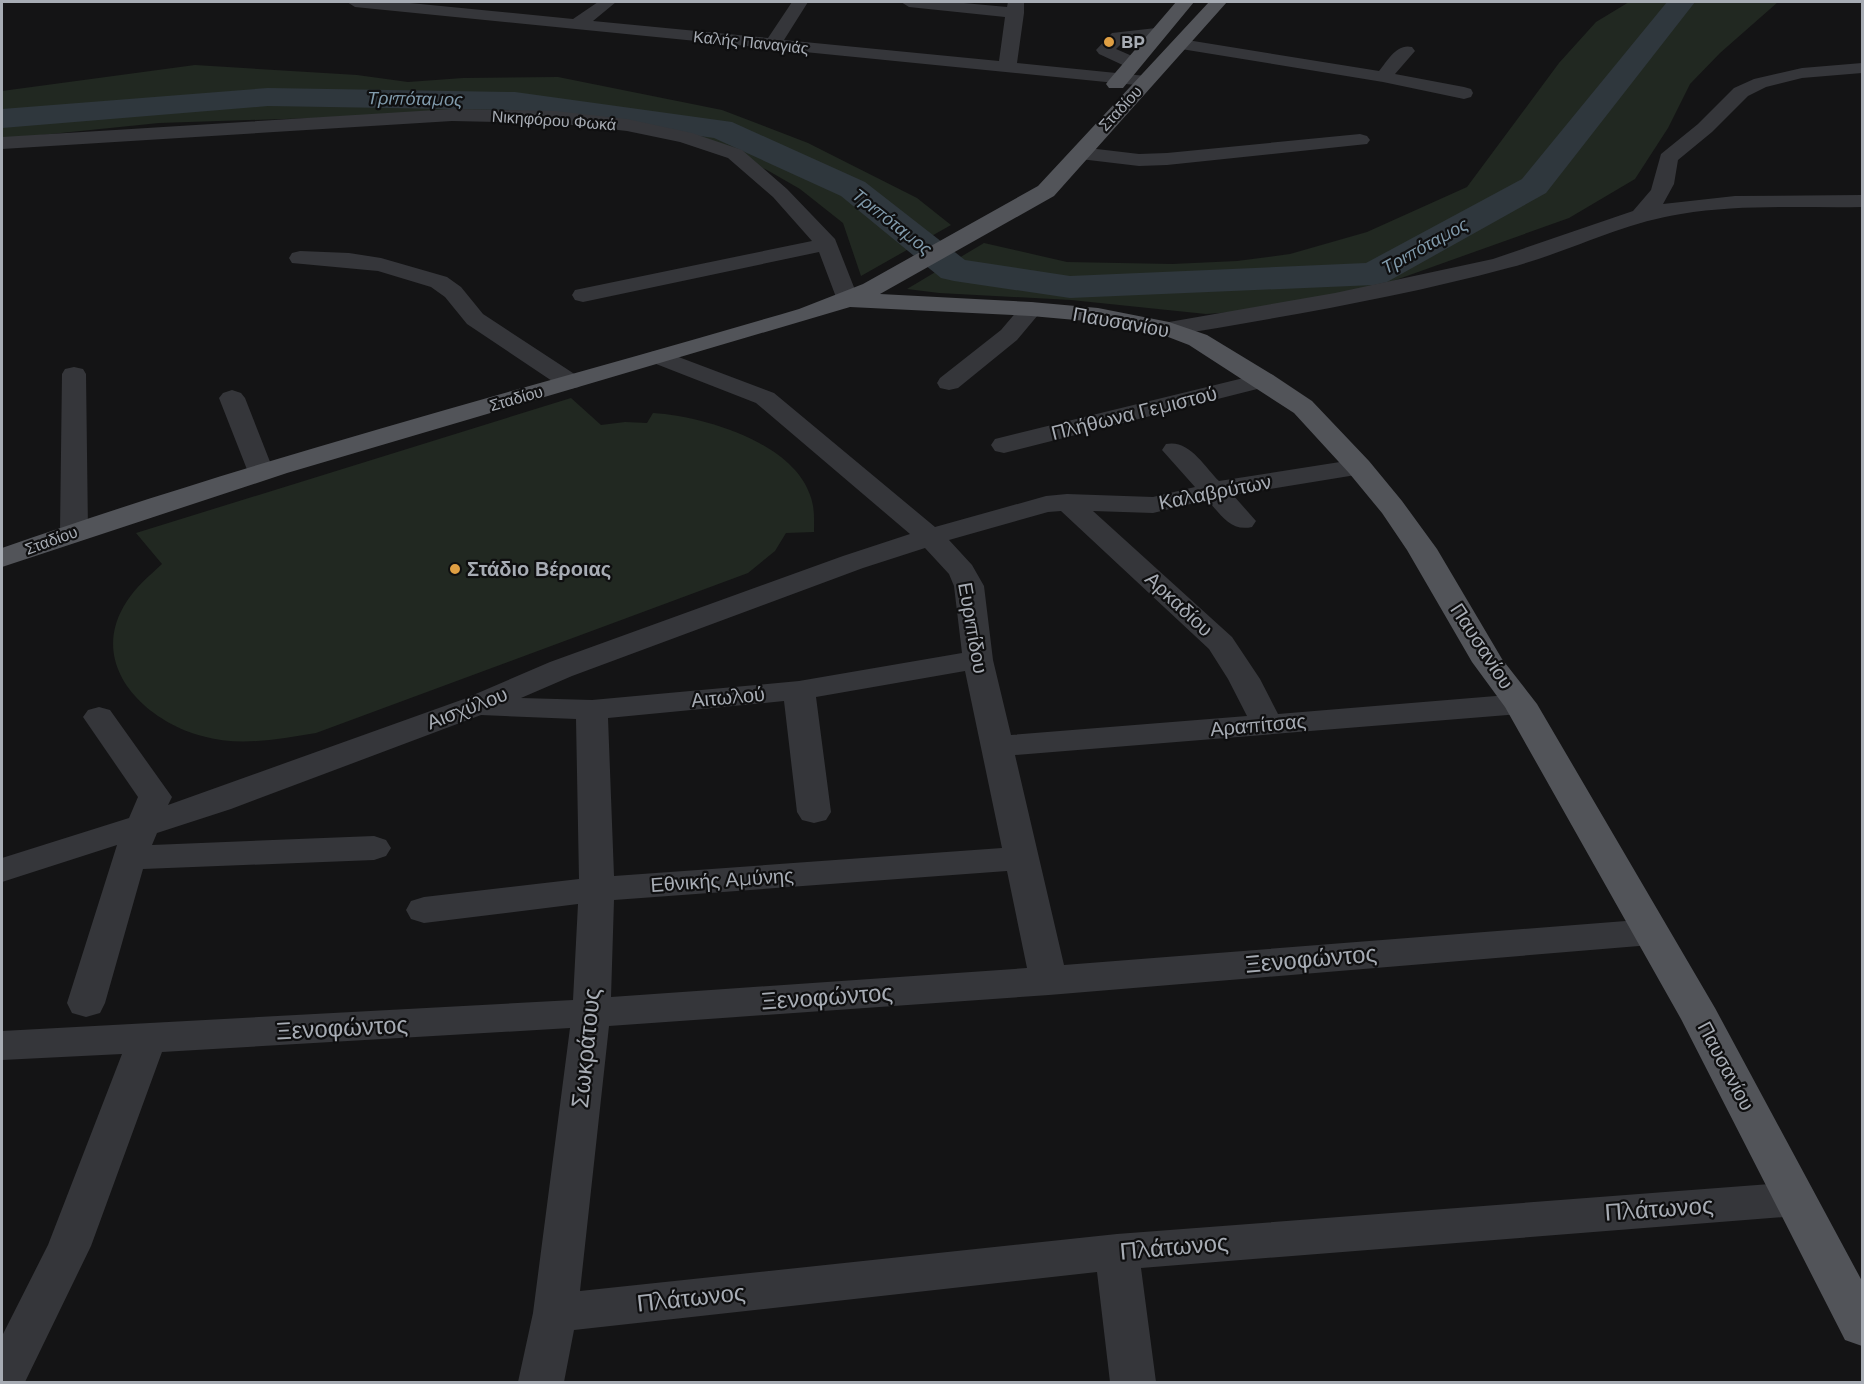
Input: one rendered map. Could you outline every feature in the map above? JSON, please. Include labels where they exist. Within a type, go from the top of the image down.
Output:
[{"type":"main road","name":"Σταδίου","points":[[1104,97],[1183,2]]},
{"type":"main road","name":"Σταδίου","points":[[2,558],[74,531],[261,472],[660,357],[847,300],[889,280],[978,230],[1016,205],[1046,191],[1218,2]]},
{"type":"main road","name":"Σταδίου","points":[[1016,205],[1026,188],[1081,124]]},
{"type":"main road","name":"Παυσανίου","points":[[847,300],[1031,309],[1098,315],[1169,329],[1198,340],[1303,407],[1359,467],[1422,549],[1488,662],[1520,704],[1701,1019],[1863,1326]]},
{"type":"street","name":"Καλής Παναγιάς","points":[[355,2],[1146,81]]},
{"type":"street","points":[[577,24],[608,2]]},
{"type":"street","points":[[772,45],[800,2]]},
{"type":"street","points":[[909,2],[1016,8],[1007,67]]},
{"type":"street","points":[[1133,63],[1105,50],[1118,37],[1156,33]]},
{"type":"street","points":[[1181,44],[1383,77],[1464,93]]},
{"type":"street","points":[[1383,77],[1406,51]]},
{"type":"street","points":[[1640,216],[1658,199],[1666,180],[1668,158],[1705,128],[1741,92],[1760,83],[1802,73],[1863,68]]},
{"type":"street","name":"Νικηφόρου Φωκά","points":[[2,143],[452,115],[508,115],[591,120],[685,137],[735,154],[780,193],[826,244],[847,300]]},
{"type":"street","points":[[1080,153],[1139,160],[1167,159],[1360,140]]},
{"type":"street","points":[[1169,329],[1311,306],[1503,264],[1640,216],[1705,205],[1863,201]]},
{"type":"street","points":[[583,295],[826,244]]},
{"type":"street","points":[[300,258],[349,260],[381,265],[439,282],[453,292],[475,319],[570,382]]},
{"type":"street","points":[[949,382],[1009,335],[1031,309]]},
{"type":"street","name":"Ευριπίδου","points":[[660,357],[765,398],[930,537],[962,571],[969,586],[978,660],[1049,981]]},
{"type":"street","points":[[74,374],[74,531]]},
{"type":"street","name":"Πλήθωνα Γεμιστού","points":[[1004,445],[1264,380]]},
{"type":"street","points":[[231,398],[261,472]]},
{"type":"street","points":[[1175,450],[1242,521]]},
{"type":"street","name":"Καλαβρύτων","points":[[930,537],[1046,504],[1067,502],[1153,506],[1214,490],[1359,467]]},
{"type":"street","name":"Αρκαδίου","points":[[1067,502],[1221,643],[1244,679],[1268,724]]},
{"type":"street","name":"Αισχύλου","points":[[2,870],[219,801],[475,706],[573,665],[854,562],[930,537]]},
{"type":"street","name":"Αιτωλού","points":[[475,706],[592,710],[799,690],[978,660]]},
{"type":"street","points":[[799,690],[814,812]]},
{"type":"street","name":"Αραπίτσας","points":[[996,746],[1520,704]]},
{"type":"street","name":"Σωκράτους","points":[[541,1383],[555,1313],[591,1014],[597,889],[592,710]]},
{"type":"street","points":[[86,1003],[129,858],[156,797],[99,717]]},
{"type":"street","points":[[129,858],[374,848]]},
{"type":"street","name":"Εθνικής Αμύνης","points":[[424,910],[597,889],[1021,858]]},
{"type":"street","name":"Ξενοφώντος","points":[[2,1045],[591,1014],[1049,981],[1651,932]]},
{"type":"street","points":[[2,1383],[69,1246],[147,1039]]},
{"type":"street","name":"Πλάτωνος","points":[[555,1313],[1117,1252],[1796,1199]]},
{"type":"street","points":[[1117,1252],[1133,1383]]},
{"type":"shaded area","points":[[1629,2],[1778,2],[1720,53],[1690,84],[1668,128],[1635,179],[1569,218],[1365,291],[1301,307],[1206,314],[1071,300],[939,293],[907,289],[984,243],[1067,262],[1172,264],[1237,261],[1290,254],[1367,232],[1467,187],[1559,63],[1596,22]]},
{"type":"shaded area","points":[[195,65],[357,75],[408,82],[463,78],[558,77],[722,110],[808,143],[917,198],[951,225],[861,276],[843,223],[800,189],[767,170],[716,148],[641,127],[499,112],[159,123],[2,139],[2,91]]},
{"type":"shaded area","name":"Στάδιο Βέροιας","points":[[571,398],[601,425],[625,422],[647,423],[653,413],[673,415],[719,426],[765,447],[785,460],[800,476],[812,500],[814,532],[786,533],[775,551],[748,573],[316,733],[245,741],[202,736],[160,717],[142,703],[127,686],[117,667],[113,646],[116,624],[127,601],[162,564],[136,533]]},
{"type":"waterway","name":"Τριπόταμος","points":[[2,119],[268,97],[515,101],[721,129],[853,189],[954,270],[1070,287],[1374,274],[1534,186],[1681,2]]},
{"type":"place","name":"BP","points":[[1109,42]]},
{"type":"place","name":"Στάδιο Βέροιας","points":[[455,569]]}]
